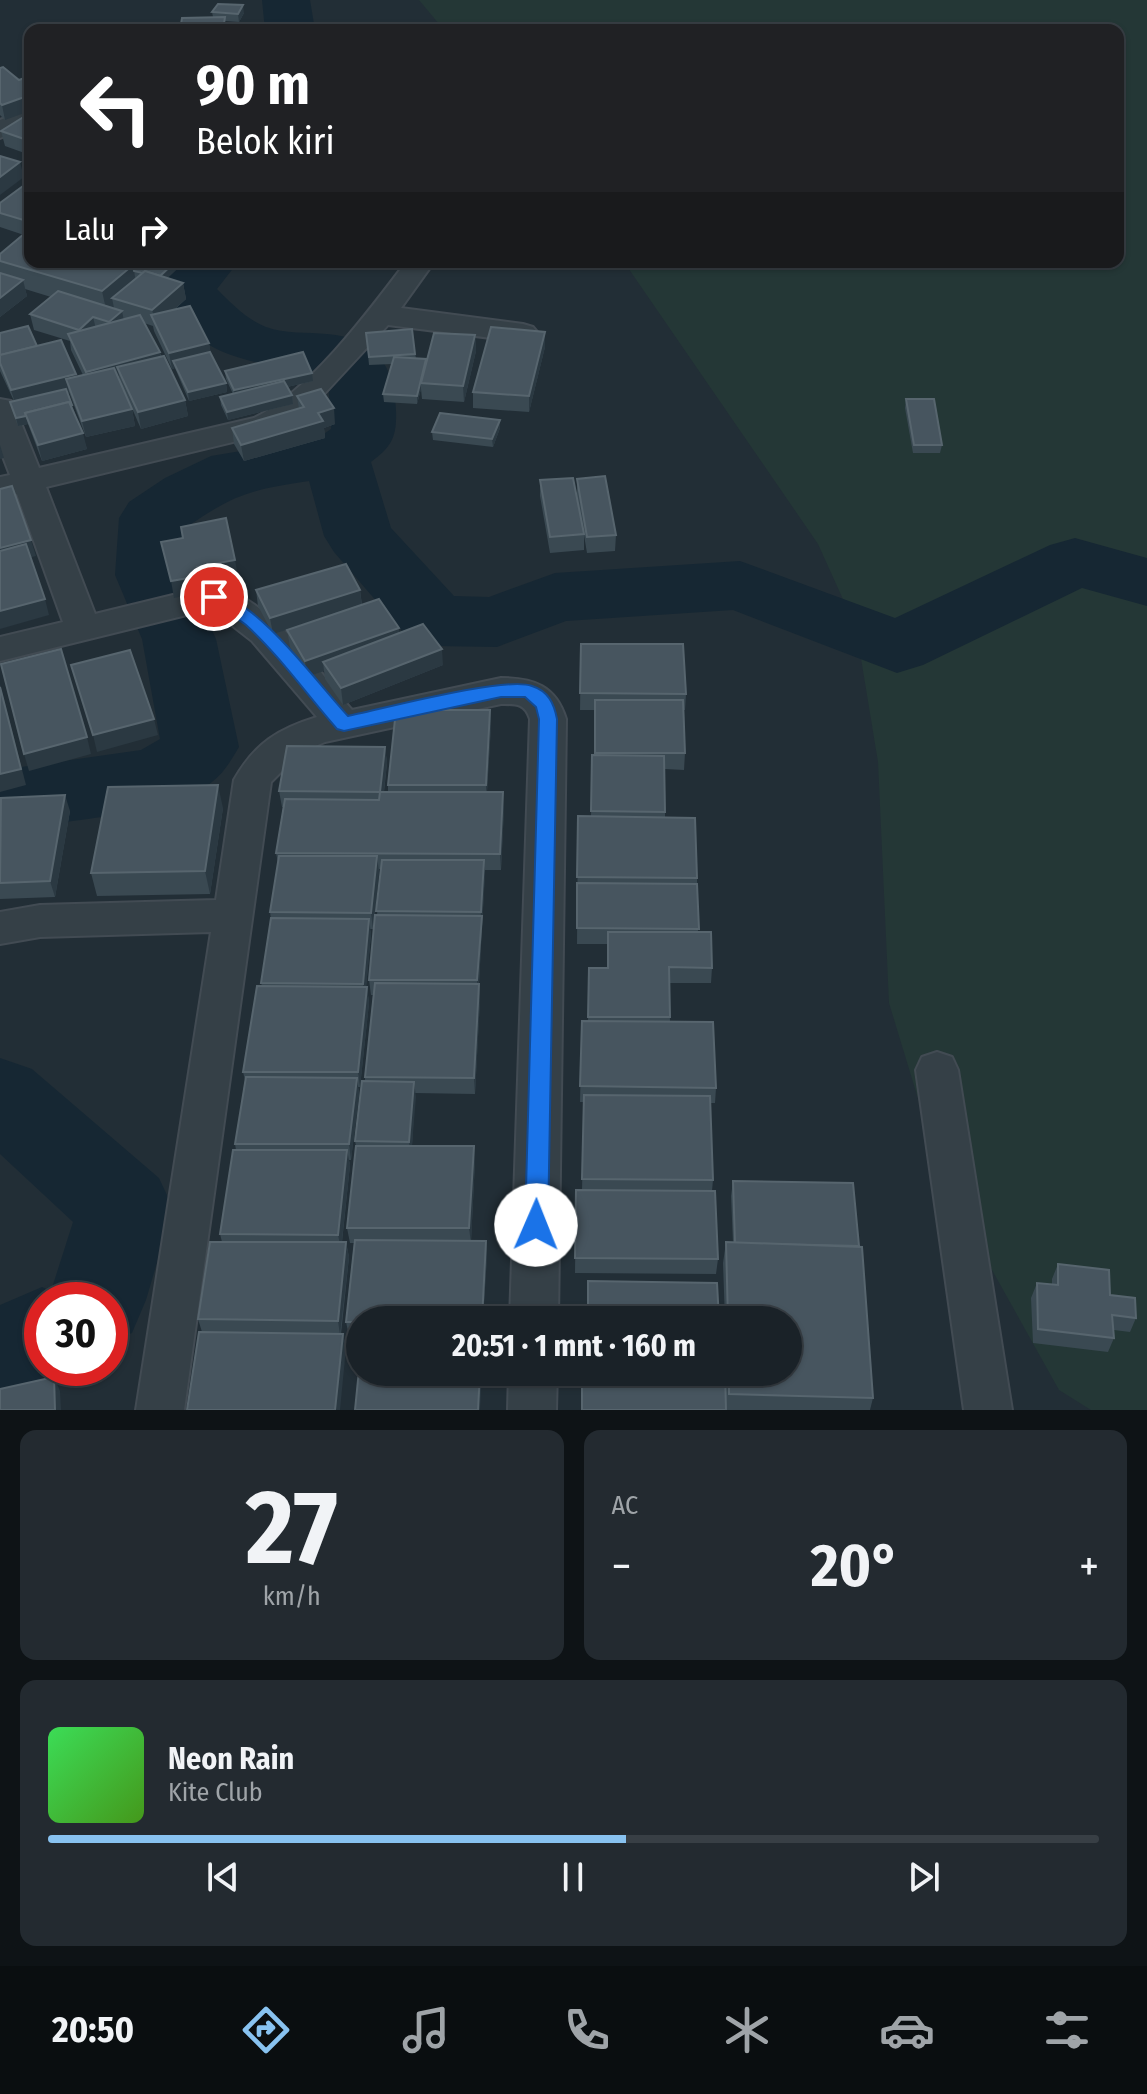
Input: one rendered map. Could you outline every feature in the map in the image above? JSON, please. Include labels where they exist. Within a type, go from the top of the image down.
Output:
[{"type":"street","points":[[0,130],[24,119]]},
{"type":"street","points":[[14,484],[237,433],[289,413],[376,321],[416,268]]},
{"type":"street","points":[[376,321],[417,318],[523,333]]},
{"type":"street","points":[[0,408],[14,484],[83,628]]},
{"type":"street","points":[[0,649],[214,597],[226,601],[253,622],[344,724]]},
{"type":"street","points":[[160,1410],[253,780],[262,766],[288,742],[344,724],[501,691],[527,691],[537,695],[545,705],[548,719],[534,1306]]},
{"type":"street","points":[[0,928],[40,921],[235,915]]},
{"type":"street","points":[[937,1070],[988,1410]]},
{"type":"street","points":[[532,1410],[533,1386]]},
{"type":"green space","points":[[419,0],[1147,0],[1147,1410],[1091,1410],[1059,1390],[944,1184],[889,1003],[878,762],[856,628],[818,544],[628,268],[1124,268],[1124,24],[439,24]]},
{"type":"building","points":[[218,4],[243,5],[238,14],[212,12]]},
{"type":"building","points":[[225,17],[224,24],[181,24],[182,18]]},
{"type":"building","points":[[3,67],[19,80],[24,78],[24,97],[2,105],[0,103],[0,68]]},
{"type":"building","points":[[24,117],[24,139],[1,131]]},
{"type":"building","points":[[0,156],[20,162],[0,177]]},
{"type":"building","points":[[24,185],[24,220],[0,213],[0,203]]},
{"type":"building","points":[[24,234],[24,268],[129,268],[102,291],[0,261],[0,254]]},
{"type":"building","points":[[134,268],[169,268],[160,276],[134,271]]},
{"type":"building","points":[[145,271],[183,283],[152,310],[112,298]]},
{"type":"building","points":[[0,273],[23,280],[0,298]]},
{"type":"building","points":[[58,291],[122,311],[109,322],[93,317],[79,330],[30,314]]},
{"type":"building","points":[[190,306],[209,343],[169,353],[151,315]]},
{"type":"building","points":[[140,315],[160,352],[86,372],[68,334]]},
{"type":"building","points":[[28,326],[37,346],[0,355],[0,333]]},
{"type":"building","points":[[491,327],[545,332],[529,396],[473,392]]},
{"type":"building","points":[[412,329],[415,354],[369,357],[366,333]]},
{"type":"building","points":[[434,333],[475,335],[463,386],[421,383]]},
{"type":"building","points":[[61,340],[76,374],[11,390],[0,355]]},
{"type":"building","points":[[210,352],[226,383],[188,392],[173,361]]},
{"type":"building","points":[[303,352],[312,373],[234,390],[225,371]]},
{"type":"building","points":[[164,356],[185,400],[138,412],[117,367]]},
{"type":"building","points":[[394,357],[426,359],[417,396],[383,394]]},
{"type":"building","points":[[114,368],[132,409],[82,421],[66,379]]},
{"type":"building","points":[[284,381],[292,395],[227,412],[220,397]]},
{"type":"building","points":[[66,389],[72,405],[69,402],[16,418],[10,402]]},
{"type":"building","points":[[321,389],[334,408],[318,413],[323,421],[241,445],[232,428],[304,407],[297,396]]},
{"type":"building","points":[[906,399],[934,399],[942,445],[914,445]]},
{"type":"building","points":[[69,402],[83,433],[38,445],[25,413]]},
{"type":"building","points":[[440,413],[500,420],[492,439],[432,432]]},
{"type":"building","points":[[605,476],[616,535],[587,537],[577,479]]},
{"type":"building","points":[[573,478],[584,534],[550,537],[540,480]]},
{"type":"building","points":[[12,486],[31,540],[0,548],[0,489]]},
{"type":"building","points":[[226,518],[235,560],[197,567],[200,576],[171,581],[161,542],[183,538],[181,527]]},
{"type":"building","points":[[26,544],[45,599],[0,611],[0,551]]},
{"type":"building","points":[[346,564],[360,590],[270,618],[256,590]]},
{"type":"building","points":[[379,599],[399,628],[305,661],[287,630]]},
{"type":"building","points":[[423,624],[442,649],[341,688],[323,662]]},
{"type":"building","points":[[581,644],[683,644],[686,694],[580,693]]},
{"type":"building","points":[[61,649],[87,737],[24,754],[1,664]]},
{"type":"building","points":[[130,650],[154,719],[93,735],[71,665]]},
{"type":"building","points":[[0,687],[21,769],[0,774]]},
{"type":"building","points":[[595,700],[683,700],[685,753],[595,753]]},
{"type":"building","points":[[396,710],[490,710],[486,785],[388,785]]},
{"type":"building","points":[[287,746],[385,747],[380,792],[279,791]]},
{"type":"building","points":[[592,755],[664,756],[665,812],[591,811]]},
{"type":"building","points":[[218,785],[205,871],[91,873],[108,787]]},
{"type":"building","points":[[380,792],[503,792],[500,854],[276,853],[285,799],[379,800]]},
{"type":"building","points":[[65,795],[50,881],[0,883],[1,798]]},
{"type":"building","points":[[578,816],[695,818],[697,878],[577,877]]},
{"type":"building","points":[[279,856],[377,856],[371,913],[270,912]]},
{"type":"building","points":[[382,860],[484,860],[481,912],[376,911]]},
{"type":"building","points":[[577,883],[697,884],[699,929],[577,928]]},
{"type":"building","points":[[375,915],[482,916],[477,980],[369,980]]},
{"type":"building","points":[[271,918],[369,919],[363,984],[261,983]]},
{"type":"building","points":[[608,932],[711,932],[712,968],[669,967],[670,1017],[588,1017],[589,968],[608,968]]},
{"type":"building","points":[[375,983],[479,984],[474,1078],[365,1077]]},
{"type":"building","points":[[257,986],[367,987],[358,1072],[243,1072]]},
{"type":"building","points":[[582,1021],[713,1022],[716,1088],[580,1086]]},
{"type":"building","points":[[246,1077],[357,1078],[349,1144],[235,1144]]},
{"type":"building","points":[[362,1081],[414,1082],[409,1142],[355,1141]]},
{"type":"building","points":[[584,1095],[710,1096],[713,1180],[582,1179]]},
{"type":"building","points":[[356,1146],[474,1146],[469,1228],[347,1228]]},
{"type":"building","points":[[233,1150],[347,1150],[338,1235],[220,1234]]},
{"type":"building","points":[[733,1181],[853,1183],[859,1246],[735,1243]]},
{"type":"building","points":[[576,1190],[715,1191],[718,1259],[575,1258]]},
{"type":"building","points":[[355,1240],[486,1241],[483,1306],[348,1306]]},
{"type":"building","points":[[210,1242],[346,1242],[338,1321],[198,1319]]},
{"type":"building","points":[[726,1242],[862,1247],[873,1398],[729,1394],[729,1386],[802,1386],[802,1306],[728,1306]]},
{"type":"building","points":[[1058,1264],[1109,1270],[1110,1295],[1135,1298],[1136,1318],[1112,1315],[1114,1338],[1038,1329],[1037,1283],[1058,1285]]},
{"type":"building","points":[[588,1281],[717,1283],[718,1306],[588,1306]]},
{"type":"building","points":[[199,1332],[343,1334],[335,1410],[187,1410]]},
{"type":"building","points":[[24,1384],[54,1386],[55,1410],[0,1410],[0,1389]]},
{"type":"building","points":[[357,1386],[479,1386],[478,1410],[355,1410]]},
{"type":"building","points":[[582,1386],[725,1386],[726,1410],[582,1410]]},
{"type":"waterway","points":[[286,0],[289,24]]},
{"type":"waterway","points":[[200,268],[186,292],[223,329],[250,343],[298,352],[330,353],[358,368],[364,407],[363,437],[336,456]]},
{"type":"waterway","points":[[0,800],[157,777],[184,762],[200,747],[179,639],[151,575],[153,518],[189,493],[235,471],[336,456]]},
{"type":"waterway","points":[[336,456],[359,536],[435,621],[497,622],[555,597],[740,585],[897,647],[1075,562],[1147,582]]},
{"type":"waterway","points":[[0,1097],[125,1208],[102,1282]]},
{"type":"waterway","points":[[0,1356],[24,1344]]},
{"type":"route","points":[[214,597],[226,601],[253,622],[344,724],[501,691],[527,691],[537,695],[545,705],[548,719],[536,1225]]}]
